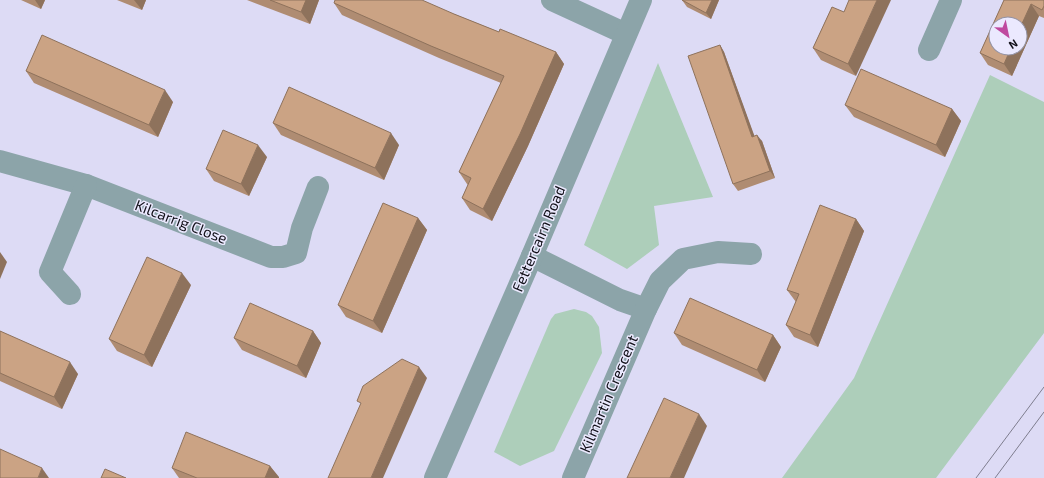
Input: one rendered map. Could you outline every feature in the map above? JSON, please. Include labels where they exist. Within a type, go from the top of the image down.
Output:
[{"type":"street","points":[[552,0],[626,34]]},
{"type":"street","name":"Fettercairn Road","points":[[435,478],[532,256],[641,0]]},
{"type":"street","points":[[929,50],[951,0]]},
{"type":"street","name":"Kilcarrig Close","points":[[0,161],[86,185],[270,257],[283,257],[296,253],[302,228],[318,187]]},
{"type":"street","points":[[70,294],[50,272],[86,185]]},
{"type":"street","name":"Kilmartin Crescent","points":[[573,478],[646,309],[660,281],[683,259],[718,252],[751,254]]},
{"type":"street","points":[[532,256],[620,300],[646,309]]},
{"type":"green space","points":[[658,63],[713,197],[654,206],[659,245],[627,269],[584,245]]},
{"type":"green space","points":[[990,75],[1044,102],[1044,333],[936,478],[782,478],[854,378]]},
{"type":"green space","points":[[574,309],[586,312],[592,316],[599,327],[602,353],[554,451],[520,466],[494,452],[551,319],[555,314]]},
{"type":"building","points":[[270,0],[306,0],[301,12]]},
{"type":"building","points":[[335,0],[422,0],[499,32],[500,29],[556,52],[520,134],[483,209],[462,198],[471,178],[459,172],[504,76],[431,46],[334,3]]},
{"type":"building","points":[[682,0],[712,0],[706,13]]},
{"type":"building","points":[[849,0],[877,0],[848,64],[813,48],[832,7],[844,12]]},
{"type":"building","points":[[1004,0],[1044,0],[1042,10],[1031,4],[1026,16],[997,16]]},
{"type":"building","points":[[42,35],[165,90],[149,125],[26,71]]},
{"type":"building","points":[[988,35],[988,56],[1008,56],[1004,64],[980,53]]},
{"type":"building","points":[[720,45],[752,137],[757,135],[770,171],[733,184],[688,56]]},
{"type":"building","points":[[861,69],[952,109],[936,145],[845,105]]},
{"type":"building","points":[[289,87],[391,133],[375,168],[273,123]]},
{"type":"building","points":[[223,130],[258,145],[241,184],[206,169]]},
{"type":"building","points":[[383,203],[418,218],[373,321],[338,305]]},
{"type":"building","points":[[820,205],[856,219],[810,335],[786,325],[799,294],[787,290]]},
{"type":"building","points":[[147,257],[182,273],[144,355],[109,339]]},
{"type":"building","points":[[690,298],[773,335],[757,370],[674,333]]},
{"type":"building","points":[[250,303],[313,331],[297,366],[234,338]]},
{"type":"building","points":[[0,331],[70,362],[54,397],[0,373]]},
{"type":"building","points":[[402,359],[419,367],[371,478],[328,478],[361,403],[357,401],[363,386]]},
{"type":"building","points":[[664,398],[699,414],[670,478],[627,478]]},
{"type":"building","points":[[186,432],[270,466],[265,478],[197,478],[172,468]]},
{"type":"building","points":[[0,449],[42,468],[38,478],[0,478]]},
{"type":"building","points":[[105,469],[126,478],[101,478]]},
{"type":"tram line","points":[[976,478],[1044,387]]},
{"type":"tram line","points":[[995,478],[1044,412]]}]
